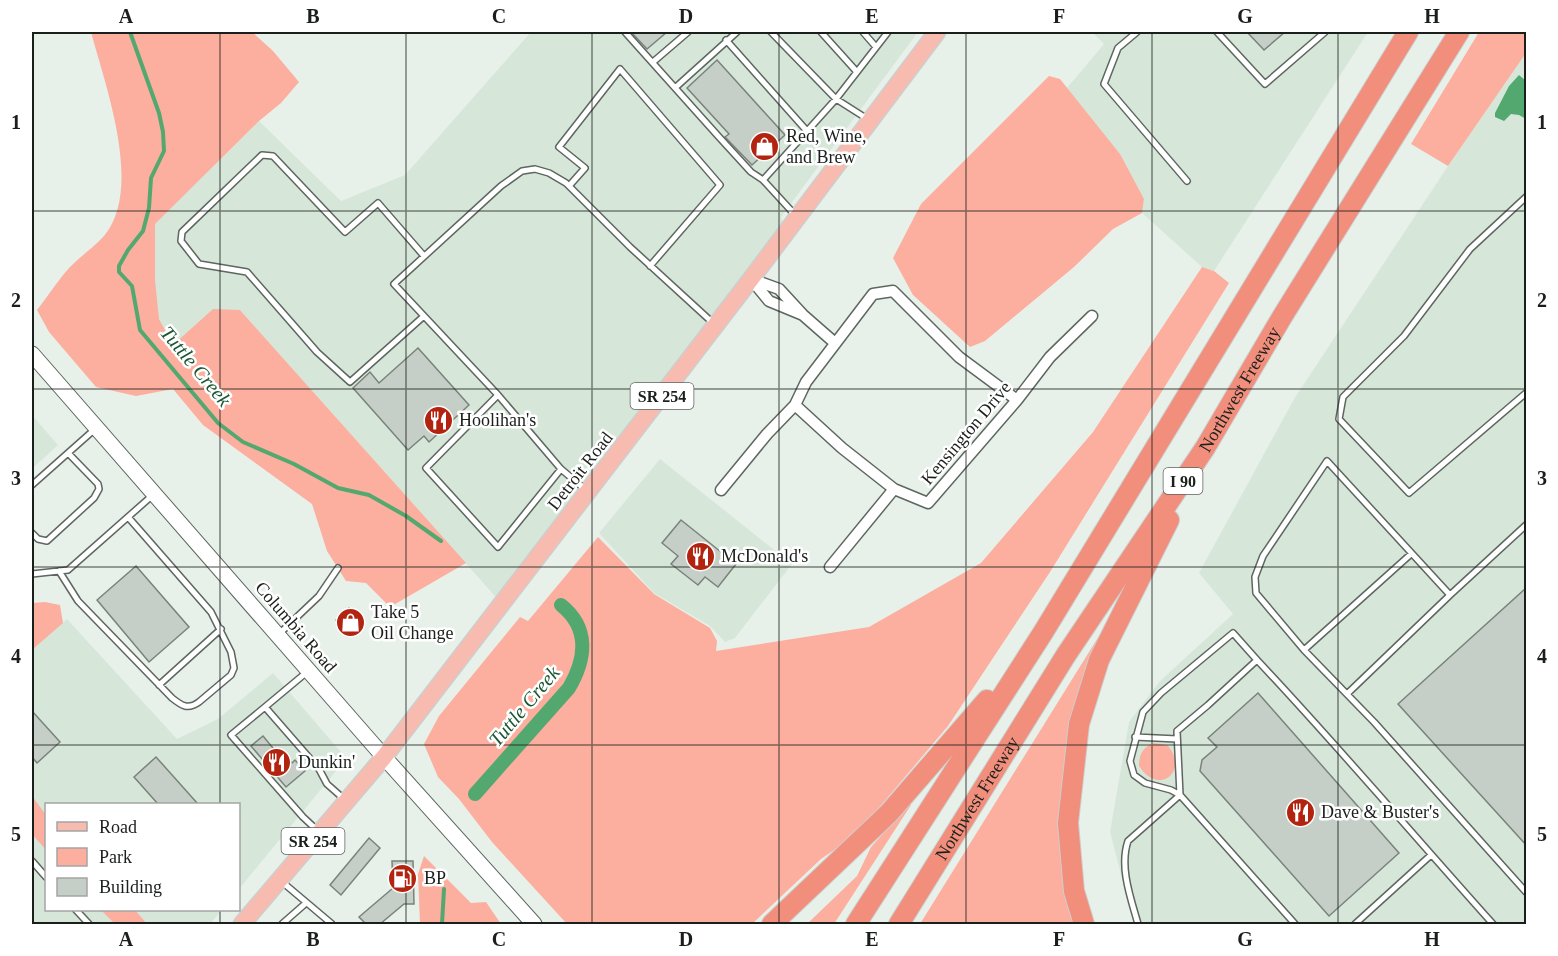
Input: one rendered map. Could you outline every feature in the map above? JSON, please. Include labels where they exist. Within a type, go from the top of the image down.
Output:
[{"type":"highway","name":"Northwest Freeway","points":[[856,924],[1044,631],[1408,32]]},
{"type":"highway","name":"Northwest Freeway","points":[[899,924],[1066,655],[1205,448],[1282,316],[1459,32]]},
{"type":"highway","points":[[1084,924],[1074,891],[1068,823],[1079,724],[1099,660],[1205,448]]},
{"type":"highway","points":[[772,924],[890,813],[1044,631]]},
{"type":"main road","name":"Detroit Road","points":[[246,923],[384,758],[752,279],[932,34]]},
{"type":"main road","name":"Columbia Road","points":[[32,354],[384,758],[534,924]]},
{"type":"street","points":[[752,279],[778,288],[803,315],[836,343]]},
{"type":"street","points":[[721,490],[767,434],[795,405],[806,382],[873,294],[893,291],[959,357],[1017,399]]},
{"type":"street","name":"Kensington Drive","points":[[795,405],[842,448],[894,489],[928,503],[1050,357],[1092,316]]},
{"type":"street","points":[[830,567],[894,489]]},
{"type":"lane","points":[[625,32],[751,172],[763,180],[798,218]]},
{"type":"lane","points":[[653,62],[688,32]]},
{"type":"lane","points":[[676,87],[737,32]]},
{"type":"lane","points":[[771,32],[836,99],[870,120]]},
{"type":"lane","points":[[821,32],[857,72]]},
{"type":"lane","points":[[863,32],[876,47]]},
{"type":"lane","points":[[763,180],[836,99],[888,32]]},
{"type":"lane","points":[[1137,32],[1118,48],[1104,84],[1187,180]]},
{"type":"lane","points":[[1217,32],[1265,84],[1325,32]]},
{"type":"lane","points":[[726,40],[807,131]]},
{"type":"lane","points":[[569,186],[585,168],[559,147],[620,69],[720,185],[650,266]]},
{"type":"lane","points":[[424,256],[378,203],[345,232],[273,156],[262,154],[182,232],[181,241],[199,264],[248,272],[316,351],[350,382],[424,316]]},
{"type":"lane","points":[[588,492],[561,469],[498,395],[394,284],[501,186],[522,171],[535,169],[549,173],[569,186],[650,266],[716,326]]},
{"type":"lane","points":[[1527,197],[1470,249],[1404,336],[1343,397],[1340,419],[1409,493],[1527,393]]},
{"type":"lane","points":[[498,395],[426,468],[498,547],[561,469]]},
{"type":"lane","points":[[32,485],[96,428]]},
{"type":"lane","points":[[32,533],[38,539],[47,541],[94,498],[99,489],[98,484],[68,453]]},
{"type":"lane","points":[[1450,595],[1326,461],[1263,556],[1255,577],[1256,593],[1304,650],[1347,694],[1527,892]]},
{"type":"lane","points":[[32,574],[68,570],[154,494]]},
{"type":"lane","points":[[59,571],[78,601],[172,698],[182,706],[188,707],[200,702],[231,675],[234,661],[221,629],[211,612],[128,517]]},
{"type":"lane","points":[[1347,694],[1527,525]]},
{"type":"lane","points":[[1304,650],[1411,554]]},
{"type":"lane","points":[[278,636],[319,596],[338,568]]},
{"type":"lane","points":[[159,685],[221,629]]},
{"type":"lane","points":[[1294,924],[1180,795],[1171,790],[1145,783],[1134,775],[1130,761],[1143,712],[1161,693],[1233,633],[1493,924]]},
{"type":"lane","points":[[1180,795],[1177,731],[1257,660]]},
{"type":"lane","points":[[309,671],[231,735],[303,817],[320,833]]},
{"type":"lane","points":[[265,707],[319,770],[327,784],[347,802]]},
{"type":"lane","points":[[1136,737],[1177,739]]},
{"type":"lane","points":[[1138,924],[1126,873],[1125,848],[1128,841],[1180,795]]},
{"type":"lane","points":[[1355,924],[1431,855]]},
{"type":"lane","points":[[32,861],[45,876]]},
{"type":"lane","points":[[280,880],[332,924]]},
{"type":"lane","points":[[282,924],[306,903]]},
{"type":"lane","points":[[78,911],[89,924]]},
{"type":"shaded area","points":[[531,32],[918,32],[781,217],[787,232],[502,604],[240,310],[164,359],[94,284],[259,121],[341,201],[405,175]]},
{"type":"shaded area","points":[[1092,32],[1368,32],[1214,271],[1202,267],[1142,213],[1144,199],[1067,88],[1104,44]]},
{"type":"shaded area","points":[[1526,53],[1526,924],[1134,924],[1110,832],[1129,722],[1160,681],[1233,614],[1199,573],[1294,399],[1448,166]]},
{"type":"shaded area","points":[[1519,75],[1526,81],[1526,119],[1511,114],[1504,121],[1495,117],[1495,113],[1509,86]]},
{"type":"shaded area","points":[[32,415],[58,445],[32,469]]},
{"type":"shaded area","points":[[660,459],[792,564],[735,638],[725,642],[710,626],[654,593],[599,533]]},
{"type":"shaded area","points":[[67,619],[177,739],[218,719],[273,673],[341,752],[341,765],[240,888],[240,803],[45,803],[45,911],[221,911],[210,924],[32,924],[32,650]]},
{"type":"green space","points":[[91,32],[252,32],[273,51],[299,82],[281,103],[259,121],[155,224],[155,280],[159,319],[173,345],[213,309],[240,310],[466,563],[390,607],[366,583],[346,581],[327,551],[312,504],[203,425],[173,389],[136,396],[96,387],[49,332],[37,310],[70,267],[104,236],[115,216],[121,191],[118,136]]},
{"type":"green space","points":[[1479,32],[1526,32],[1526,53],[1448,166],[1411,144]]},
{"type":"green space","points":[[1049,76],[1060,79],[1120,154],[1144,199],[1142,213],[1113,229],[1074,267],[985,341],[970,347],[913,295],[893,258],[921,204]]},
{"type":"green space","points":[[1202,267],[1214,271],[1229,283],[1050,572],[948,726],[856,835],[821,859],[752,924],[567,924],[492,842],[459,799],[438,777],[424,744],[439,716],[520,617],[528,621],[598,537],[654,594],[710,628],[717,641],[716,651],[869,627],[981,563],[1093,432]]},
{"type":"green space","points":[[45,602],[60,605],[63,623],[32,650],[32,603]]},
{"type":"green space","points":[[1099,636],[1104,640],[1078,705],[1077,924],[920,924]]},
{"type":"green space","points":[[1154,743],[1167,745],[1173,754],[1174,771],[1170,777],[1163,780],[1155,780],[1139,766],[1142,752]]},
{"type":"green space","points":[[32,796],[45,814],[45,849],[32,834]]},
{"type":"green space","points":[[905,804],[911,805],[834,924],[807,924],[857,876],[871,847],[896,819]]},
{"type":"green space","points":[[424,856],[471,903],[486,902],[501,924],[420,924],[418,874]]},
{"type":"green space","points":[[102,911],[136,911],[147,924],[115,924]]},
{"type":"building","points":[[631,32],[667,32],[647,49]]},
{"type":"building","points":[[1247,32],[1285,32],[1264,50]]},
{"type":"building","points":[[717,60],[785,135],[752,165],[725,137],[729,134],[687,88]]},
{"type":"building","points":[[418,348],[469,405],[429,442],[424,436],[408,450],[353,388],[370,372],[379,383]]},
{"type":"building","points":[[681,520],[736,564],[718,587],[705,577],[698,585],[671,564],[678,556],[662,543]]},
{"type":"building","points":[[136,566],[189,627],[149,662],[97,600]]},
{"type":"building","points":[[1527,587],[1527,846],[1398,704]]},
{"type":"building","name":"Take 5 Oil Change","points":[[349,608],[364,624],[350,636],[336,620]]},
{"type":"building","name":"Dave & Buster's","points":[[1258,693],[1399,853],[1329,916],[1200,771],[1202,760],[1217,747],[1208,738]]},
{"type":"building","points":[[32,711],[60,742],[37,763],[32,757]]},
{"type":"building","name":"Dunkin'","points":[[263,736],[277,753],[281,750],[292,763],[295,760],[305,771],[286,787],[251,746]]},
{"type":"building","points":[[156,757],[197,803],[157,803],[134,777]]},
{"type":"building","points":[[369,838],[380,848],[341,895],[330,885]]},
{"type":"building","name":"BP","points":[[392,861],[413,861],[414,904],[404,904],[380,924],[366,924],[359,917],[393,888]]},
{"type":"waterway","name":"Tuttle Creek","points":[[130,32],[159,113],[164,151],[151,178],[149,208],[143,231],[119,266],[119,272],[132,286],[140,330],[218,423],[243,442],[294,464],[338,488],[369,495],[406,516],[441,541]]},
{"type":"waterway","name":"Tuttle Creek","points":[[475,794],[569,688],[575,677],[582,655],[581,634],[577,624],[561,605]]},
{"type":"waterway","name":"Tuttle Creek","points":[[442,924],[444,889]]},
{"type":"place","name":"Red, Wine, and Brew","points":[[765,146]]},
{"type":"place","name":"Hoolihan's","points":[[438,420]]},
{"type":"place","name":"McDonald's","points":[[700,556]]},
{"type":"place","name":"Take 5 Oil Change","points":[[350,622]]},
{"type":"place","name":"Dunkin'","points":[[277,762]]},
{"type":"place","name":"Dave & Buster's","points":[[1300,812]]},
{"type":"place","name":"BP","points":[[403,878]]}]
